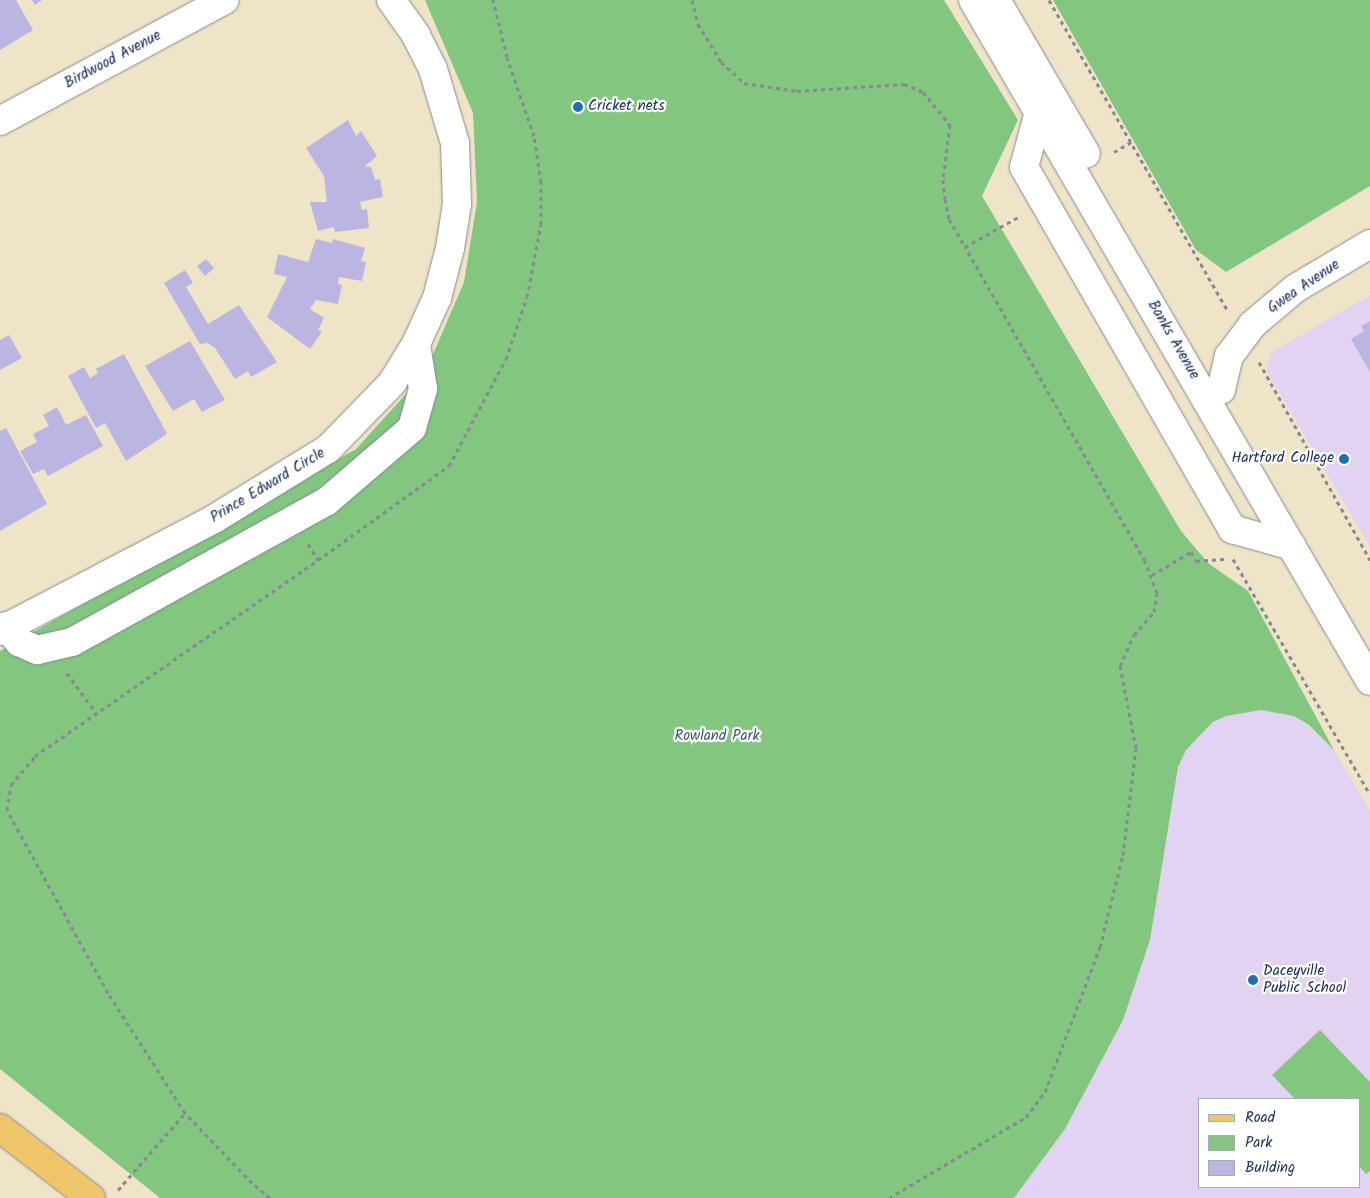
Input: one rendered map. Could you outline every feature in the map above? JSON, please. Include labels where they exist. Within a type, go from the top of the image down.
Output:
[{"type":"main road","points":[[0,1128],[104,1195]]},
{"type":"street","name":"Birdwood Avenue","points":[[0,121],[225,0]]},
{"type":"street","name":"Prince Edward Circle","points":[[3,628],[214,519],[328,449],[392,383],[416,344],[437,298],[450,248],[457,204],[455,143],[433,69],[416,35],[391,0]]},
{"type":"street","name":"Banks Avenue","points":[[973,0],[1370,681]]},
{"type":"street","name":"Banks Avenue","points":[[996,0],[1370,649]]},
{"type":"street","points":[[1039,112],[1024,167],[1232,529],[1292,546]]},
{"type":"street","name":"Gwea Avenue","points":[[1222,390],[1229,356],[1239,339],[1296,288],[1370,244]]},
{"type":"street","points":[[3,628],[19,642],[37,650],[72,642],[326,502],[412,428],[423,389],[416,344]]},
{"type":"path","points":[[270,1198],[252,1183],[185,1113],[108,993],[7,810],[11,785],[35,756],[318,560],[449,466],[506,359],[527,297],[541,224],[541,182],[534,136],[507,57],[493,0]]},
{"type":"path","points":[[692,0],[698,24],[721,62],[744,83],[797,91],[904,84],[923,92],[950,125],[943,180],[950,219],[1152,575],[1156,592],[1154,612],[1134,635],[1120,666],[1136,748],[1124,855],[1100,947],[1045,1092],[1026,1117],[889,1198]]},
{"type":"path","points":[[1049,0],[1233,320]]},
{"type":"path","points":[[965,247],[1044,203]]},
{"type":"path","points":[[1256,358],[1370,560]]},
{"type":"path","points":[[294,520],[318,560]]},
{"type":"path","points":[[1152,575],[1191,552],[1196,561],[1233,558],[1370,794]]},
{"type":"path","points":[[49,647],[96,713]]},
{"type":"path","points":[[104,1195],[185,1113]]},
{"type":"shaded area","name":"Hartford College","points":[[1370,295],[1370,547],[1266,370],[1272,352]]},
{"type":"shaded area","name":"Daceyville Public School","points":[[1260,710],[1294,716],[1321,736],[1334,750],[1370,811],[1370,1198],[1014,1198],[1065,1129],[1123,1020],[1150,940],[1178,767],[1186,750],[1213,722],[1226,716]]},
{"type":"green space","name":"Rowland Park","points":[[425,0],[944,0],[1018,120],[982,196],[1181,531],[1208,563],[1248,591],[1334,750],[1309,725],[1294,716],[1261,710],[1226,716],[1213,722],[1186,750],[1178,767],[1150,940],[1123,1020],[1065,1129],[1014,1198],[160,1198],[0,1069],[0,651],[356,449],[425,373],[464,282],[477,202],[473,113]]},
{"type":"green space","points":[[1053,0],[1370,0],[1370,186],[1226,272],[1196,250]]},
{"type":"green space","points":[[1320,1030],[1370,1082],[1370,1171],[1366,1174],[1360,1167],[1360,1098],[1294,1098],[1272,1075]]},
{"type":"building","points":[[0,0],[16,0],[33,30],[0,50]]},
{"type":"building","points":[[32,0],[42,0],[35,5]]},
{"type":"building","points":[[348,120],[356,136],[361,131],[377,156],[365,166],[371,167],[375,180],[380,179],[383,197],[360,202],[362,210],[367,209],[369,228],[335,232],[334,227],[318,231],[310,202],[327,202],[324,176],[306,148]]},
{"type":"building","points":[[316,239],[332,243],[333,239],[365,248],[361,261],[366,262],[362,281],[339,277],[338,284],[342,285],[338,304],[316,300],[310,309],[324,318],[318,330],[322,332],[310,349],[267,317],[287,277],[274,274],[278,254],[308,262]]},
{"type":"building","points":[[206,259],[214,268],[205,276],[197,266]]},
{"type":"building","points":[[185,270],[193,283],[186,287],[208,324],[239,305],[277,362],[251,377],[248,371],[235,379],[215,348],[208,343],[200,344],[164,283]]},
{"type":"building","points":[[1370,321],[1370,372],[1351,339],[1364,331],[1361,326]]},
{"type":"building","points":[[9,335],[22,358],[0,370],[0,340]]},
{"type":"building","points":[[190,341],[225,400],[202,412],[194,399],[173,411],[145,366]]},
{"type":"building","points":[[124,354],[167,434],[126,461],[105,423],[96,428],[68,376],[84,367],[90,378],[98,373],[96,369]]},
{"type":"building","points":[[57,407],[66,425],[86,415],[103,446],[48,476],[44,469],[33,474],[20,451],[37,442],[33,434],[49,426],[43,415]]},
{"type":"building","points":[[6,428],[47,504],[0,531],[0,431]]},
{"type":"place","name":"Cricket nets","points":[[578,107]]},
{"type":"place","name":"Hartford College","points":[[1344,459]]},
{"type":"place","name":"Daceyville Public School","points":[[1253,980]]}]
